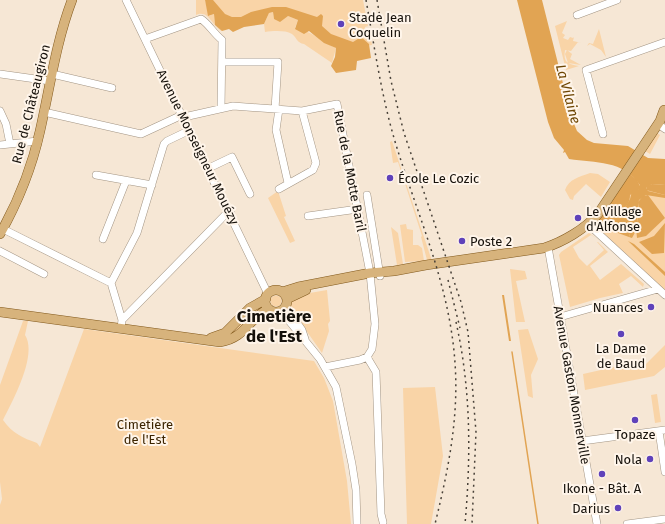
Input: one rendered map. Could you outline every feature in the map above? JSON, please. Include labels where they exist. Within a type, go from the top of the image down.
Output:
[{"type":"main road","name":"Rue de Châteaugiron","points":[[1,231],[17,201],[38,141],[51,77],[70,1]]},
{"type":"main road","points":[[639,150],[662,127],[664,109]]},
{"type":"main road","points":[[0,312],[121,324],[220,342],[232,339],[269,309],[274,311],[296,294],[318,287],[433,264],[548,247],[567,238],[585,226],[625,171],[664,109]]},
{"type":"main road","points":[[198,339],[212,338],[223,335],[250,308],[276,290],[284,302]]},
{"type":"main road","points":[[267,296],[269,309]]},
{"type":"street","name":"Avenue Monseigneur Mouézy","points":[[126,0],[231,214],[267,296]]},
{"type":"street","points":[[577,14],[617,0]]},
{"type":"street","points":[[145,39],[201,19],[205,22],[212,33],[222,40],[221,108]]},
{"type":"street","points":[[603,134],[586,70],[665,42]]},
{"type":"street","points":[[222,62],[278,62],[276,130],[288,183]]},
{"type":"street","points":[[0,74],[51,77],[112,88]]},
{"type":"street","name":"Rue de la Motte Baril","points":[[44,112],[141,134],[183,116],[233,106],[302,111],[337,104],[370,276],[375,324],[372,349],[367,357]]},
{"type":"street","points":[[0,111],[6,124],[10,144]]},
{"type":"street","points":[[279,189],[313,170],[316,163],[302,111]]},
{"type":"street","points":[[121,324],[111,284],[137,233],[164,144],[167,141],[190,130]]},
{"type":"street","points":[[0,145],[38,141]]},
{"type":"street","points":[[208,168],[232,156],[250,194]]},
{"type":"street","points":[[96,175],[152,185]]},
{"type":"street","points":[[103,239],[126,181]]},
{"type":"street","points":[[367,195],[380,274]]},
{"type":"street","points":[[308,216],[358,209]]},
{"type":"street","points":[[121,324],[225,215],[231,214]]},
{"type":"street","points":[[585,226],[665,295]]},
{"type":"street","points":[[1,231],[111,284]]},
{"type":"street","name":"Avenue Gaston Monnerville","points":[[548,247],[597,524]]},
{"type":"street","points":[[0,251],[44,274]]},
{"type":"street","points":[[560,317],[658,289]]},
{"type":"street","points":[[284,302],[305,340],[325,367],[336,387],[354,474],[357,524]]},
{"type":"street","points":[[325,367],[360,360],[367,357],[376,372],[378,437],[380,445],[379,464],[381,494],[384,501],[383,523]]},
{"type":"street","points":[[582,441],[662,431],[665,472]]},
{"type":"street","points":[[628,524],[665,519]]},
{"type":"green space","points":[[196,0],[205,0],[209,16],[214,14],[215,25],[207,16],[200,14],[196,15]]},
{"type":"green space","name":"Stade Jean Coquelin","points":[[209,0],[363,0],[368,26],[365,27],[365,29],[369,29],[372,45],[352,45],[280,10],[228,22]]},
{"type":"green space","points":[[273,12],[274,19],[288,16],[298,20],[295,28],[312,34],[336,48],[332,63],[304,44],[300,43],[292,34],[282,31],[265,32],[264,24],[269,13]]},
{"type":"green space","points":[[567,21],[562,33],[565,35],[563,38],[568,40],[570,37],[574,37],[573,41],[578,42],[571,51],[565,50],[565,58],[567,62],[579,66],[566,70],[555,26]]},
{"type":"green space","points":[[599,29],[606,57],[601,50],[590,44],[587,46],[589,43],[593,44]]},
{"type":"green space","points":[[567,50],[572,54],[570,59],[581,65],[568,63],[565,54]]},
{"type":"green space","points":[[657,133],[660,135],[650,154],[645,151]]},
{"type":"green space","points":[[392,141],[432,261],[427,260],[422,236],[398,162],[393,163],[390,142]]},
{"type":"green space","points":[[590,173],[598,174],[610,182],[601,197],[586,184],[574,196],[573,200],[570,199],[565,190],[569,183]]},
{"type":"green space","points":[[630,174],[643,182],[665,185],[665,293],[594,227]]},
{"type":"green space","points":[[278,191],[286,216],[284,217],[295,241],[290,243],[268,198]]},
{"type":"green space","points":[[406,224],[407,229],[413,230],[413,245],[418,245],[422,248],[424,261],[405,262],[400,225]]},
{"type":"green space","points":[[391,227],[398,233],[403,264],[397,265]]},
{"type":"green space","points":[[589,233],[596,238],[591,235],[573,247],[579,258],[587,266],[604,250],[597,242],[608,252],[590,266],[600,280],[621,264],[644,284],[643,287],[631,276],[619,284],[623,293],[570,307],[559,255],[561,252]]},
{"type":"green space","points":[[510,269],[525,271],[527,279],[516,281],[525,322],[516,322]]},
{"type":"green space","points":[[327,290],[330,321],[328,324],[329,331],[322,353],[291,309],[291,302],[304,294]]},
{"type":"green space","points":[[276,295],[280,297],[282,301],[280,305],[276,307],[272,305],[270,301],[272,297]]},
{"type":"green space","points":[[260,304],[262,309],[237,333],[220,338]]},
{"type":"green space","name":"Cimetière de l'Est","points":[[23,321],[28,321],[25,335],[28,344],[26,366],[3,420],[14,432],[37,443],[40,447],[84,329],[314,361],[324,378],[333,401],[347,481],[351,524],[0,524],[0,505],[2,499],[0,482],[0,385]]},
{"type":"green space","points":[[528,329],[538,359],[531,375],[533,398],[528,396],[518,330]]},
{"type":"green space","points":[[665,345],[665,367],[654,376],[585,390],[583,374],[641,361],[645,365]]},
{"type":"green space","points":[[435,387],[443,456],[431,524],[407,524],[403,388]]},
{"type":"green space","points":[[657,394],[661,422],[655,423],[651,395]]},
{"type":"shaded area","points":[[205,0],[213,0],[225,14],[232,17],[241,17],[251,12],[272,7],[286,7],[317,17],[321,14],[323,16],[322,26],[331,34],[353,42],[361,37],[369,44],[371,58],[357,61],[356,70],[336,73],[331,66],[335,57],[336,48],[324,43],[309,31],[304,34],[295,29],[298,20],[288,16],[280,22],[274,19],[273,12],[269,13],[264,24],[244,27],[233,32],[229,29],[222,31],[215,25],[214,14],[208,16]]},
{"type":"shaded area","name":"La Vilaine","points":[[517,0],[542,0],[572,119],[577,131],[587,140],[594,143],[628,146],[648,158],[665,159],[665,185],[652,184],[646,188],[648,191],[665,195],[665,198],[646,195],[639,200],[637,224],[632,238],[629,237],[631,230],[628,226],[615,225],[615,217],[617,213],[623,211],[630,199],[632,191],[639,189],[640,185],[626,171],[617,167],[599,162],[569,159],[565,152],[563,153],[564,150],[554,138],[548,122]]},
{"type":"shaded area","points":[[630,174],[637,180],[641,188],[630,195],[628,204],[617,216],[614,224],[625,225],[628,227],[631,230],[629,237],[607,229],[602,229],[596,224]]},
{"type":"shaded area","points":[[652,184],[665,185],[665,195],[646,190],[647,186]]},
{"type":"shaded area","points":[[648,195],[665,218],[646,236],[637,238],[636,227],[639,212],[638,202],[643,196]]},
{"type":"shaded area","points":[[665,223],[664,253],[652,254],[639,242],[654,236]]},
{"type":"shaded area","points":[[628,241],[634,244],[665,272],[665,276]]},
{"type":"shaded area","points":[[502,295],[504,295],[511,341],[509,341]]},
{"type":"waterway","points":[[512,352],[538,524]]},
{"type":"railway","points":[[366,0],[387,112],[397,148],[440,280],[452,335],[456,384],[454,424],[448,464],[435,524]]},
{"type":"railway","points":[[377,0],[391,81],[404,133],[461,302],[468,332],[476,432],[472,524]]},
{"type":"railway","points":[[448,280],[460,328]]},
{"type":"railway","points":[[456,322],[465,372],[467,397],[469,448],[465,524]]},
{"type":"place","name":"Stade Jean Coquelin","points":[[341,24]]},
{"type":"place","name":"École Le Cozic","points":[[390,178]]},
{"type":"place","name":"Le Village d'Alfonse","points":[[578,218]]},
{"type":"place","name":"Poste 2","points":[[462,241]]},
{"type":"place","name":"Nuances","points":[[651,307]]},
{"type":"place","name":"La Dame de Baud","points":[[621,334]]},
{"type":"place","name":"Topaze","points":[[635,420]]},
{"type":"place","name":"Nola","points":[[650,459]]},
{"type":"place","name":"Ikone - Bât. A","points":[[602,474]]},
{"type":"place","name":"Darius","points":[[618,508]]},
{"type":"district","name":"Cimetière de l'Est","points":[[274,326]]}]
